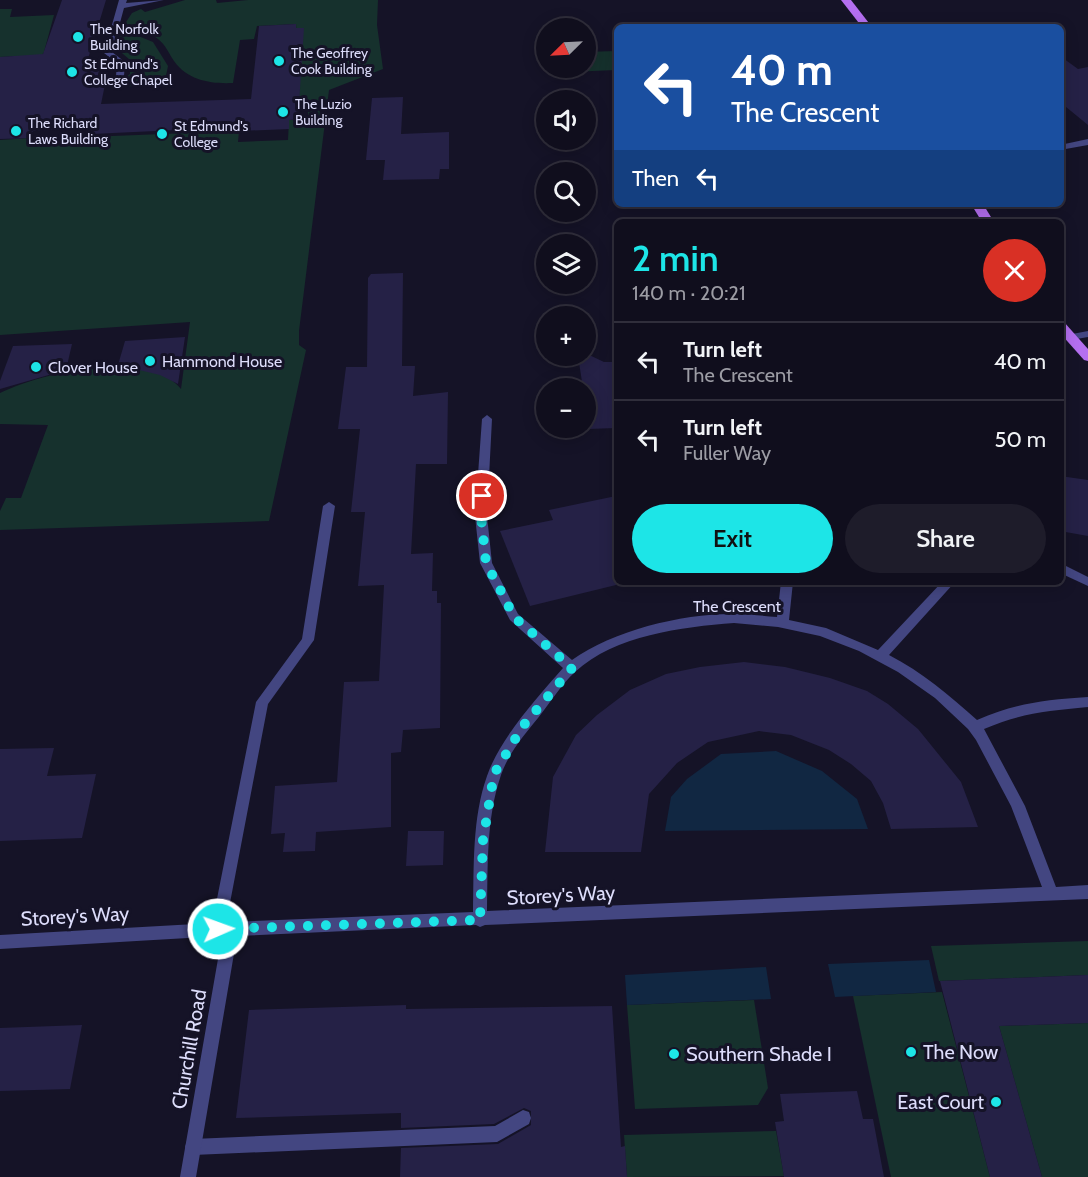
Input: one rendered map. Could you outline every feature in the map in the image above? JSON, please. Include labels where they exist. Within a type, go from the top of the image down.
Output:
[{"type":"main road","points":[[846,0],[865,24]]},
{"type":"main road","points":[[1064,329],[1088,357]]},
{"type":"street","points":[[120,76],[121,62],[108,53],[122,3],[160,0]]},
{"type":"street","points":[[1064,146],[1088,142]]},
{"type":"street","points":[[1071,337],[1088,334]]},
{"type":"street","points":[[487,419],[481,516],[486,563],[514,617],[572,668]]},
{"type":"street","name":"Churchill Road","points":[[188,1177],[224,929],[262,702],[308,640],[329,506]]},
{"type":"street","points":[[1064,569],[1088,582]]},
{"type":"street","points":[[783,622],[787,585]]},
{"type":"street","points":[[882,654],[946,585]]},
{"type":"street","name":"The Crescent","points":[[480,920],[483,840],[494,774],[523,726],[572,668],[621,640],[675,623],[717,619],[783,622],[828,632],[882,654],[943,698],[975,727],[1014,792],[1051,893]]},
{"type":"street","points":[[975,727],[1007,713],[1039,706],[1088,702]]},
{"type":"street","name":"Storey's Way","points":[[0,942],[224,929],[480,920],[1088,892]]},
{"type":"street","points":[[194,1147],[498,1134],[524,1118]]},
{"type":"green space","name":"St Edmund's College","points":[[185,0],[216,0],[217,3],[248,0],[378,0],[377,25],[383,69],[329,90],[299,331],[299,345],[306,350],[269,521],[0,530],[0,511],[6,498],[21,498],[48,425],[0,424],[0,393],[18,385],[66,372],[120,367],[144,369],[165,376],[181,389],[190,322],[0,335],[0,140],[30,138],[28,146],[84,144],[87,137],[239,131],[238,142],[288,140],[289,120],[308,119],[308,103],[290,103],[300,90],[296,24],[257,26],[254,39],[240,40],[233,83],[209,82],[193,77],[180,68],[158,39],[146,32],[124,25],[132,13],[141,9],[145,12]]},
{"type":"green space","points":[[0,9],[12,9],[10,17],[54,15],[44,52],[34,67],[18,56],[0,57]]},
{"type":"green space","points":[[121,29],[153,42],[168,66],[164,85],[114,87],[130,74],[129,59],[116,48]]},
{"type":"green space","points":[[614,51],[614,70],[596,71],[596,52]]},
{"type":"green space","points":[[1088,941],[1088,975],[939,981],[931,946]]},
{"type":"green space","points":[[942,992],[990,1177],[891,1177],[853,996]]},
{"type":"green space","points":[[754,1000],[768,1088],[758,1105],[635,1109],[627,1005]]},
{"type":"green space","points":[[1088,1023],[1088,1177],[1042,1177],[999,1026]]},
{"type":"green space","points":[[776,1131],[784,1176],[627,1177],[624,1135]]},
{"type":"water","points":[[776,751],[822,771],[857,799],[868,829],[665,831],[671,797],[687,779],[721,754]]},
{"type":"water","points":[[929,960],[936,992],[835,997],[828,964]]},
{"type":"water","points":[[766,967],[771,999],[627,1005],[625,975]]},
{"type":"building","points":[[62,0],[106,0],[87,62],[109,65],[101,104],[251,99],[259,26],[296,24],[296,28],[304,28],[298,119],[289,120],[289,129],[239,131],[240,127],[92,134],[93,132],[86,132],[86,128],[33,131],[30,138],[0,139],[0,57],[43,54]]},
{"type":"building","points":[[1064,59],[1078,69],[1088,67],[1088,125],[1064,105]]},
{"type":"building","points":[[403,97],[401,134],[449,132],[449,169],[440,169],[439,179],[383,180],[385,160],[366,160],[372,98]]},
{"type":"building","points":[[403,273],[402,366],[415,366],[413,396],[448,392],[447,464],[416,464],[411,554],[433,553],[432,591],[437,591],[437,603],[441,603],[440,728],[403,730],[401,752],[391,753],[391,827],[316,832],[315,851],[283,852],[285,833],[271,834],[275,786],[337,782],[344,682],[379,681],[384,585],[358,586],[365,512],[351,512],[360,429],[338,429],[346,367],[367,367],[368,278],[371,274]]},
{"type":"building","name":"Hammond House","points":[[185,337],[178,384],[160,375],[118,365],[125,341]]},
{"type":"building","name":"Clover House","points":[[72,344],[66,370],[0,389],[0,381],[13,346]]},
{"type":"building","points":[[596,358],[604,362],[614,362],[614,428],[596,429],[596,378],[581,378],[580,366],[596,366]]},
{"type":"building","points":[[1064,477],[1088,480],[1088,536],[1064,532]]},
{"type":"building","points":[[614,496],[614,585],[616,585],[530,606],[500,531],[553,520],[549,510]]},
{"type":"building","points":[[744,662],[785,667],[830,678],[867,691],[888,704],[918,729],[961,782],[978,827],[891,829],[883,803],[871,781],[851,764],[829,750],[791,735],[759,731],[708,742],[677,763],[649,794],[641,852],[545,852],[553,777],[576,735],[597,715],[630,690],[666,674]]},
{"type":"building","points":[[54,748],[47,776],[96,774],[82,838],[0,841],[0,749]]},
{"type":"building","points":[[408,831],[444,831],[443,865],[406,866]]},
{"type":"building","name":"East Court","points":[[1088,975],[1088,1023],[999,1026],[1042,1177],[990,1177],[940,981]]},
{"type":"building","points":[[406,1005],[406,1009],[612,1006],[621,1147],[625,1146],[627,1177],[400,1177],[401,1148],[498,1144],[531,1125],[531,1111],[524,1108],[494,1124],[401,1128],[401,1113],[236,1118],[249,1010]]},
{"type":"building","points":[[82,1025],[70,1089],[0,1091],[0,1028]]},
{"type":"building","points":[[857,1091],[863,1119],[873,1119],[884,1177],[784,1177],[775,1122],[784,1121],[780,1094]]},
{"type":"place","name":"The Norfolk Building","points":[[78,37]]},
{"type":"place","name":"The Geoffrey Cook Building","points":[[279,61]]},
{"type":"place","name":"St Edmund's College Chapel","points":[[72,72]]},
{"type":"place","name":"The Luzio Building","points":[[283,112]]},
{"type":"place","name":"The Richard Laws Building","points":[[16,131]]},
{"type":"place","name":"St Edmund's College","points":[[162,134]]},
{"type":"place","name":"Hammond House","points":[[150,361]]},
{"type":"place","name":"Clover House","points":[[36,367]]},
{"type":"place","name":"The Now","points":[[911,1052]]},
{"type":"place","name":"Southern Shade I","points":[[674,1054]]},
{"type":"place","name":"East Court","points":[[996,1102]]},
{"type":"route","points":[[218,929],[480,920],[483,840],[494,774],[523,726],[572,668],[514,617],[486,563],[481,516],[482,496]]}]
